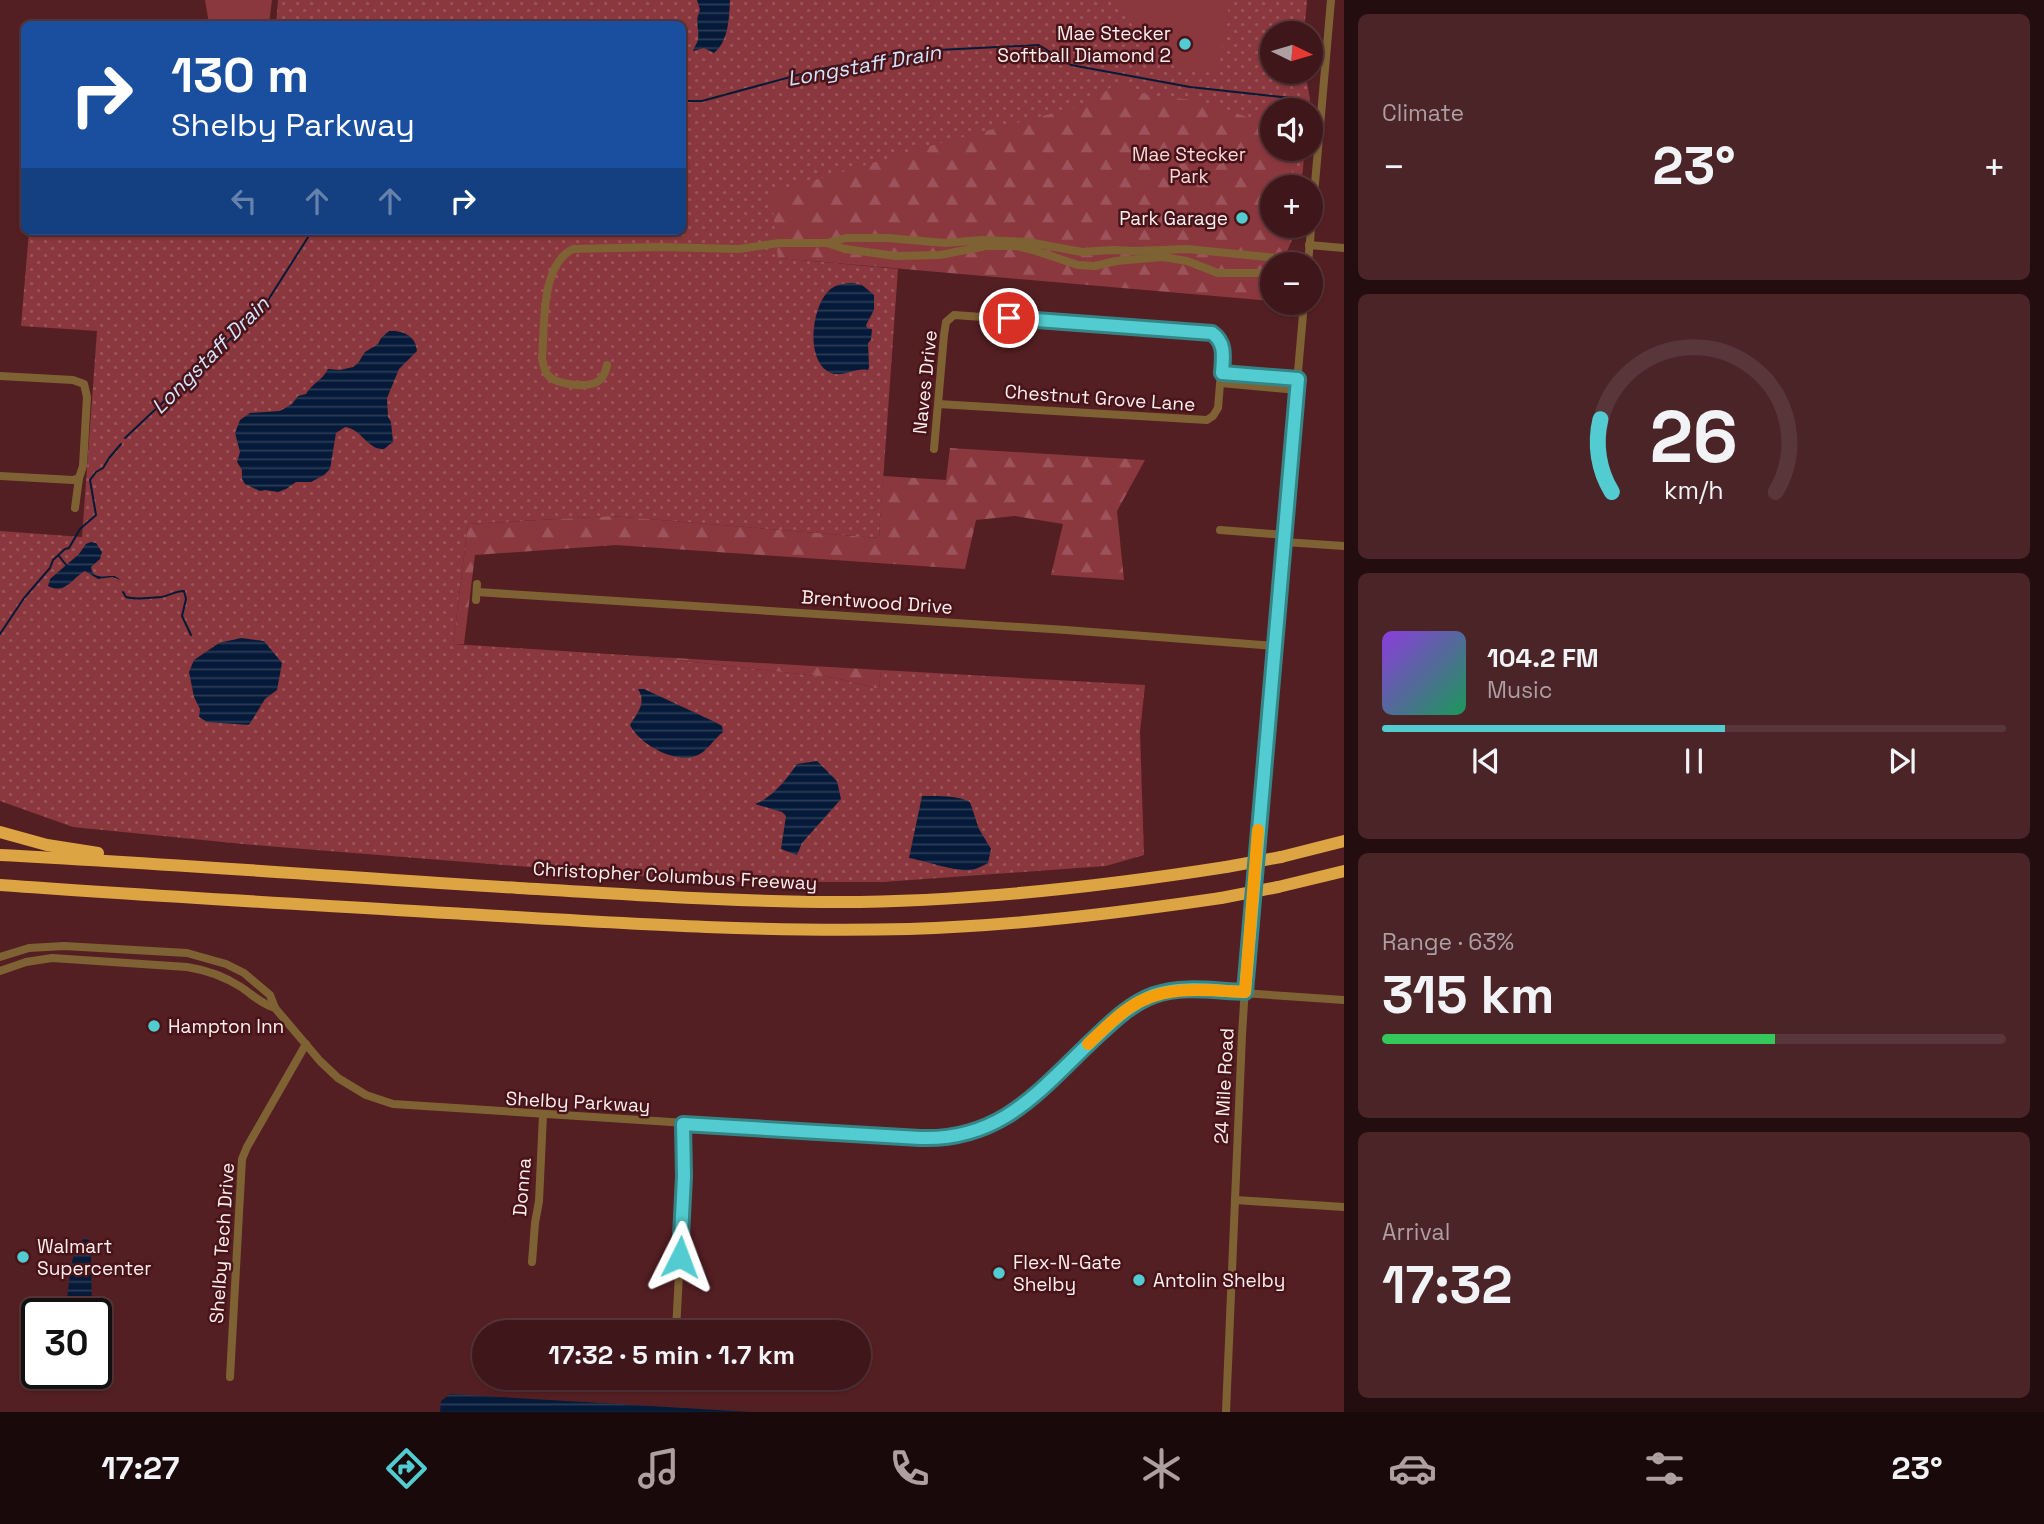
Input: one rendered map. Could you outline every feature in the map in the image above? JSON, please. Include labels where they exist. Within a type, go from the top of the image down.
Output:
[{"type":"highway","points":[[0,832],[47,845],[154,863]]},
{"type":"highway","name":"Christopher Columbus Freeway","points":[[0,855],[697,899],[821,902],[1010,894],[1147,880],[1281,857],[1344,841]]},
{"type":"highway","points":[[0,886],[673,926],[810,930],[912,929],[1083,916],[1221,898],[1344,871]]},
{"type":"highway","points":[[0,895],[123,894]]},
{"type":"street","points":[[1309,252],[1331,0]]},
{"type":"street","points":[[607,365],[600,380],[589,385],[560,383],[546,373],[544,367],[542,358],[549,282],[556,264],[570,251],[582,248],[660,247],[739,249],[779,243],[827,243],[846,238],[888,238],[945,243],[1028,242],[1082,252],[1112,250],[1151,254],[1187,261],[1218,273],[1258,272],[1259,257],[1187,248],[1151,254],[1095,265],[1078,265],[1016,246],[986,243],[940,255],[919,257],[864,252],[827,243]]},
{"type":"street","points":[[864,238],[864,252]]},
{"type":"street","points":[[1309,245],[1344,248]]},
{"type":"street","name":"Chestnut Grove Lane","points":[[938,404],[1202,421],[1210,419],[1216,413],[1220,402],[1222,344],[1216,336],[1209,333],[960,314],[949,319]]},
{"type":"street","name":"24 Mile Road","points":[[1226,1412],[1245,992],[1303,315]]},
{"type":"street","name":"Naves Drive","points":[[934,449],[943,335],[949,319]]},
{"type":"street","points":[[1222,373],[1298,379]]},
{"type":"street","points":[[0,376],[79,381],[84,384],[87,397],[83,466],[75,508]]},
{"type":"street","points":[[1221,383],[1297,390]]},
{"type":"street","points":[[0,476],[72,480],[79,478]]},
{"type":"street","points":[[1220,530],[1344,546]]},
{"type":"street","name":"Brentwood Drive","points":[[477,592],[1275,646]]},
{"type":"street","name":"Shelby Parkway","points":[[0,957],[29,948],[64,946],[158,951],[208,958],[226,964],[253,980],[270,995],[275,1009],[330,1071],[347,1085],[383,1102],[415,1107],[920,1138],[950,1138],[994,1124],[1017,1110],[1117,1017],[1141,1001],[1156,995],[1178,990],[1344,1000]]},
{"type":"street","name":"Shelby Parkway","points":[[0,971],[26,962],[52,958],[196,968],[225,978],[262,1004],[275,1009]]},
{"type":"street","points":[[196,968],[205,965],[208,958]]},
{"type":"street","name":"Shelby Tech Drive","points":[[230,1377],[242,1160],[306,1044]]},
{"type":"street","name":"Donna","points":[[532,1262],[534,1223],[539,1201],[543,1115]]},
{"type":"street","points":[[677,1320],[684,1176],[683,1124]]},
{"type":"street","points":[[1234,1200],[1344,1207]]},
{"type":"green space","points":[[205,0],[272,0],[269,21],[208,21]]},
{"type":"green space","points":[[278,0],[1307,0],[1305,21],[1260,21],[1260,84],[1307,84],[1310,98],[1260,98],[1260,161],[1304,161],[1302,175],[1260,175],[1260,230],[1117,84],[1085,105],[779,258],[898,269],[879,538],[611,516],[468,524],[453,644],[640,656],[835,678],[879,689],[881,670],[1145,685],[1140,732],[1144,855],[1106,866],[883,882],[715,882],[243,844],[73,827],[0,801],[0,531],[82,537],[97,331],[21,326],[29,235],[686,235],[686,21],[276,21]]},
{"type":"green space","name":"Mae Stecker Softball Diamond 2","points":[[1120,0],[1229,0],[1217,73],[1177,67],[1155,53],[1138,35]]},
{"type":"green space","name":"Mae Stecker Park","points":[[1118,83],[1147,95],[1202,101],[1260,122],[1260,161],[1293,161],[1292,175],[1260,175],[1260,238],[1288,238],[1287,252],[1260,252],[1260,300],[778,258],[771,193],[926,147],[1084,105]]},
{"type":"green space","points":[[1267,238],[1293,238],[1287,252],[1281,252]]},
{"type":"green space","points":[[950,448],[1145,460],[1117,511],[1124,580],[1051,575],[1063,524],[1015,516],[976,520],[965,569],[616,545],[475,555],[464,644],[453,644],[468,524],[611,516],[879,538],[883,476],[946,480]]},
{"type":"green space","points":[[640,656],[881,670],[879,689],[835,678]]},
{"type":"water","points":[[697,0],[730,0],[723,42],[714,53],[704,48],[693,51],[698,41],[697,18],[700,10]]},
{"type":"water","points":[[853,283],[862,285],[874,295],[874,310],[866,325],[872,329],[868,343],[869,367],[868,370],[832,373],[820,364],[816,354],[816,316],[825,295],[832,288]]},
{"type":"water","points":[[389,331],[408,335],[414,341],[417,351],[399,369],[387,398],[393,442],[384,449],[378,448],[356,431],[345,427],[336,433],[330,469],[324,475],[311,482],[296,482],[278,492],[260,491],[245,484],[237,462],[240,452],[235,433],[240,420],[250,413],[280,411],[292,404],[298,396],[306,394],[328,369],[353,367],[365,352],[378,344]]},
{"type":"water","points":[[91,542],[96,543],[102,552],[100,559],[91,567],[94,574],[115,576],[121,580],[112,577],[98,579],[85,571],[64,587],[48,586],[50,579]]},
{"type":"water","points":[[241,638],[264,641],[282,663],[277,690],[265,699],[249,725],[207,722],[199,717],[200,709],[194,697],[189,672],[194,660],[219,643]]},
{"type":"water","points":[[638,689],[644,689],[715,722],[722,726],[723,732],[698,755],[679,757],[659,751],[641,739],[630,725],[641,704]]},
{"type":"water","points":[[817,761],[837,781],[841,799],[802,843],[797,855],[781,849],[786,816],[782,812],[755,804],[784,782],[797,764]]},
{"type":"water","points":[[922,796],[953,797],[970,802],[979,829],[991,849],[988,863],[965,870],[909,858]]},
{"type":"water","points":[[84,1238],[95,1248],[91,1257],[92,1298],[67,1298],[71,1267],[79,1244]]},
{"type":"water","points":[[450,1394],[751,1412],[440,1412],[441,1401]]},
{"type":"waterway","name":"Longstaff Drain","points":[[686,101],[702,101],[816,70],[918,51],[1039,45],[1071,65],[1190,87],[1291,98]]},
{"type":"waterway","name":"Longstaff Drain","points":[[125,438],[263,308],[309,235]]},
{"type":"waterway","name":"Longstaff Drain","points":[[0,634],[24,598],[50,568],[53,560],[69,548],[80,529],[96,515],[90,480],[121,444]]},
{"type":"waterway","points":[[59,556],[67,566]]},
{"type":"waterway","points":[[123,592],[126,597],[139,599],[184,591],[186,599],[182,616],[191,635]]},
{"type":"slow traffic","points":[[1088,1044],[1128,1009],[1156,995],[1191,990],[1245,992],[1258,830]]},
{"type":"place","name":"Mae Stecker Softball Diamond 2","points":[[1185,44]]},
{"type":"place","name":"Park Garage","points":[[1242,218]]},
{"type":"place","name":"Hampton Inn","points":[[154,1026]]},
{"type":"place","name":"Walmart Supercenter","points":[[23,1257]]},
{"type":"place","name":"Flex-N-Gate Shelby","points":[[999,1273]]},
{"type":"place","name":"Antolin Shelby","points":[[1139,1280]]},
{"type":"route","points":[[680,1257],[684,1176],[683,1124],[920,1138],[950,1138],[968,1134],[994,1124],[1017,1110],[1117,1017],[1141,1001],[1178,990],[1245,992],[1298,379],[1222,373],[1223,348],[1212,333],[1009,318]]}]
